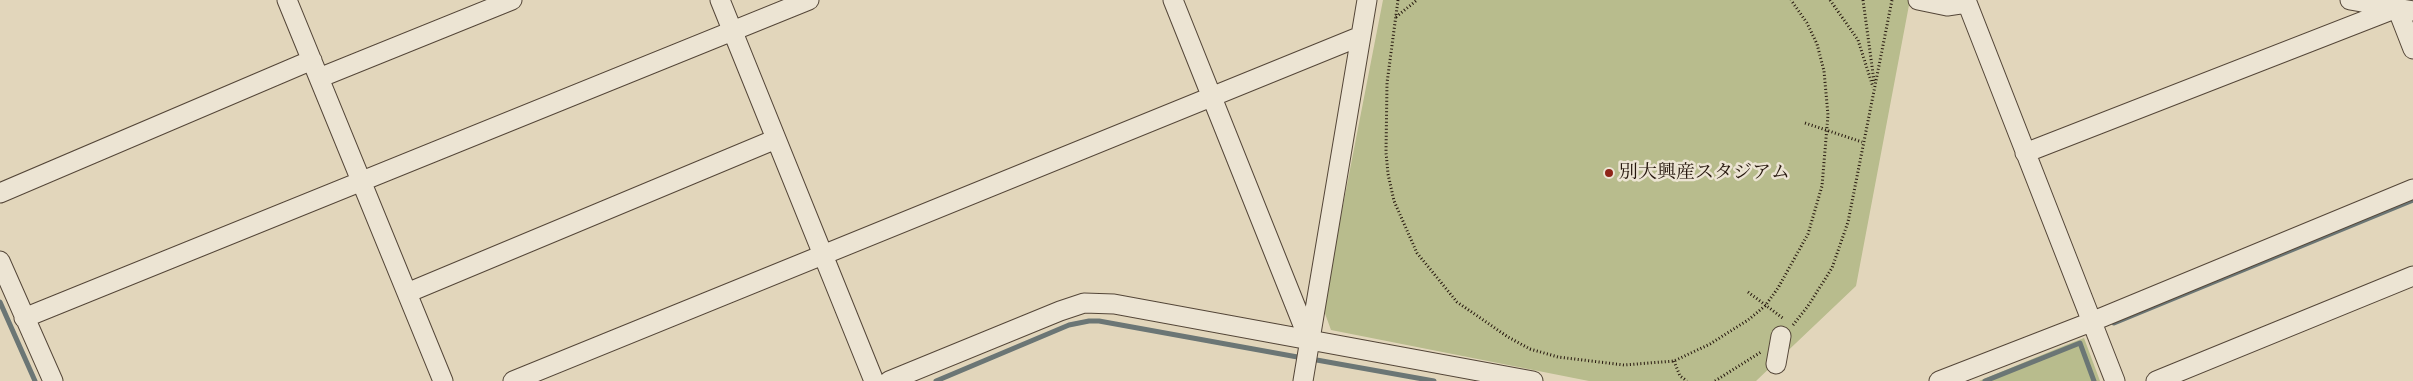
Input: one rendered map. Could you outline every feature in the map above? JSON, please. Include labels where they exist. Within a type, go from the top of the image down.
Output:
[{"type":"street","points":[[287,0],[443,381]]},
{"type":"street","points":[[319,78],[512,0]]},
{"type":"street","points":[[720,0],[874,381]]},
{"type":"street","points":[[24,318],[809,0]]},
{"type":"street","points":[[1173,0],[1212,96],[1306,359]]},
{"type":"street","points":[[1306,359],[1367,0]]},
{"type":"street","points":[[1918,0],[1947,6],[1966,2],[2115,381]]},
{"type":"street","points":[[2350,0],[2405,10]]},
{"type":"street","points":[[2025,152],[2405,10]]},
{"type":"street","points":[[2405,10],[2413,50]]},
{"type":"street","points":[[513,381],[1361,36]]},
{"type":"street","points":[[0,193],[312,60]]},
{"type":"street","points":[[407,293],[776,139]]},
{"type":"street","points":[[1939,381],[2092,322],[2413,189]]},
{"type":"street","points":[[0,260],[53,381]]},
{"type":"street","points":[[2156,381],[2413,276]]},
{"type":"street","points":[[890,381],[1060,311],[1084,303],[1114,304],[1306,359],[1533,381]]},
{"type":"street","points":[[1776,364],[1787,331]]},
{"type":"path","points":[[1398,0],[1386,83],[1388,174],[1394,201],[1413,245],[1442,286],[1457,302],[1477,317],[1530,348],[1558,357],[1624,365],[1674,361],[1729,333],[1765,306],[1794,262],[1808,234],[1822,186],[1827,132],[1824,71],[1817,44],[1807,23],[1791,0]]},
{"type":"path","points":[[1395,17],[1416,0]]},
{"type":"path","points":[[1830,0],[1858,40],[1874,86]]},
{"type":"path","points":[[1863,0],[1874,86]]},
{"type":"path","points":[[1715,381],[1787,331],[1808,306],[1832,268],[1848,222],[1862,142],[1892,0]]},
{"type":"path","points":[[1805,123],[1827,132],[1862,142]]},
{"type":"path","points":[[1748,292],[1765,306],[1787,331]]},
{"type":"path","points":[[1674,361],[1680,376],[1687,381]]},
{"type":"green space","name":"別大興産スタジアム","points":[[1383,0],[1926,0],[1909,5],[1856,286],[1756,381],[1589,381],[1331,330],[1323,308]]},
{"type":"green space","points":[[2084,338],[2100,381],[1979,381],[2066,345]]},
{"type":"waterway","points":[[2114,323],[2413,200]]},
{"type":"waterway","points":[[0,302],[35,381]]},
{"type":"waterway","points":[[936,381],[1069,325],[1089,321],[1099,321],[1303,358]]},
{"type":"waterway","points":[[1985,381],[2080,343],[2094,381]]},
{"type":"waterway","points":[[1311,359],[1434,381]]},
{"type":"place","name":"別大興産スタジアム","points":[[1609,173]]}]
